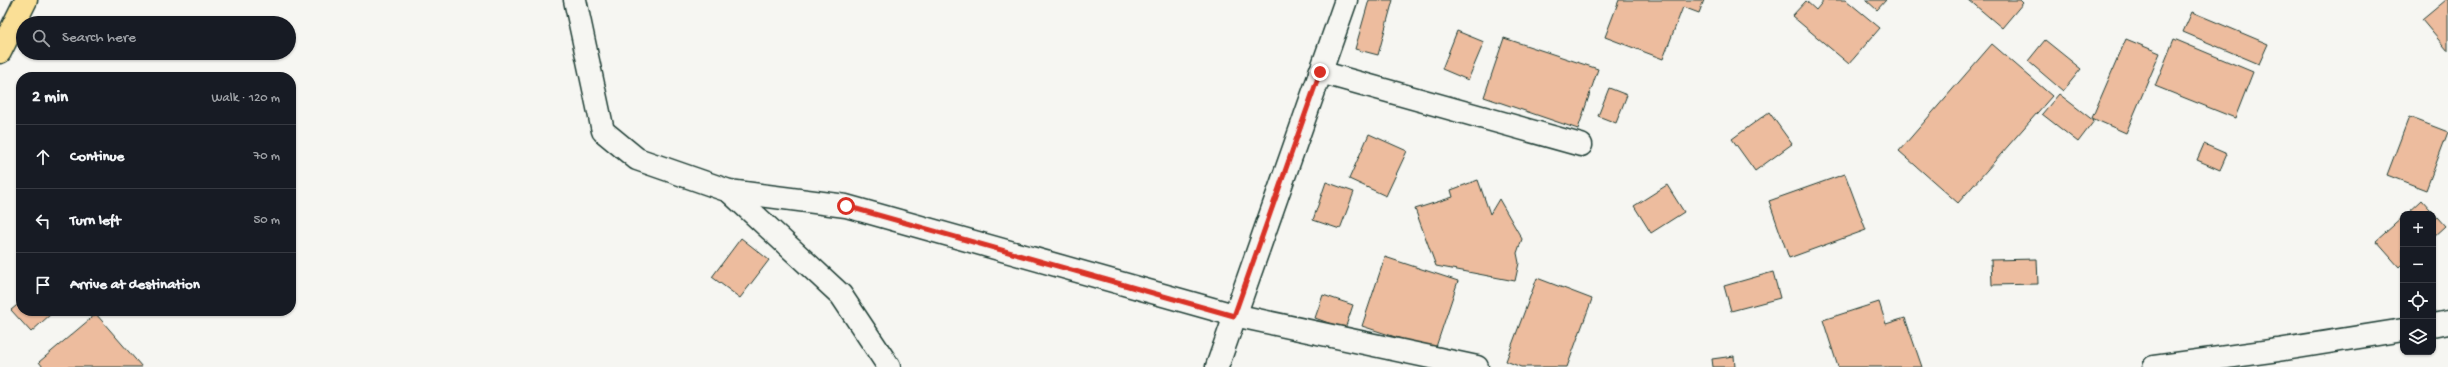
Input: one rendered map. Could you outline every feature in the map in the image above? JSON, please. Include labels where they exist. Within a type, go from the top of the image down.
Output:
[{"type":"main road","points":[[18,16],[26,0]]},
{"type":"main road","points":[[0,52],[16,20]]},
{"type":"street","points":[[575,0],[603,132],[637,159],[729,191],[846,206],[1234,316],[1477,367]]},
{"type":"street","points":[[1217,367],[1346,0]]},
{"type":"street","points":[[1320,72],[1581,145]]},
{"type":"street","points":[[729,191],[841,295],[889,367]]},
{"type":"street","points":[[2436,324],[2448,322]]},
{"type":"street","points":[[2154,367],[2278,350],[2400,330]]},
{"type":"building","points":[[1369,0],[1393,0],[1378,55],[1355,49]]},
{"type":"building","points":[[1619,0],[1704,0],[1699,13],[1683,7],[1663,59],[1605,37]]},
{"type":"building","points":[[1824,0],[1846,0],[1880,28],[1849,64],[1792,16],[1806,1],[1816,10]]},
{"type":"building","points":[[1866,0],[1886,0],[1877,10]]},
{"type":"building","points":[[1969,0],[2020,0],[2023,3],[2002,28]]},
{"type":"building","points":[[2446,0],[2448,0],[2448,51],[2422,20]]},
{"type":"building","points":[[2192,12],[2268,44],[2259,64],[2183,32]]},
{"type":"building","points":[[1457,31],[1484,42],[1468,80],[1442,69]]},
{"type":"building","points":[[1504,38],[1598,69],[1578,129],[1484,97]]},
{"type":"building","points":[[2126,39],[2160,53],[2126,133],[2092,118]]},
{"type":"building","points":[[2174,39],[2253,72],[2235,118],[2155,86]]},
{"type":"building","points":[[2045,40],[2081,69],[2063,91],[2028,61]]},
{"type":"building","points":[[1992,44],[2052,96],[1958,203],[1899,151]]},
{"type":"building","points":[[1609,88],[1627,95],[1616,123],[1598,116]]},
{"type":"building","points":[[2059,94],[2094,121],[2078,142],[2042,114]]},
{"type":"building","points":[[1769,112],[1792,144],[1755,171],[1732,139]]},
{"type":"building","points":[[2409,117],[2448,132],[2426,190],[2387,175]]},
{"type":"building","points":[[1369,134],[1407,151],[1386,196],[1349,179]]},
{"type":"building","points":[[2204,144],[2227,154],[2220,170],[2197,160]]},
{"type":"building","points":[[1845,174],[1866,230],[1789,258],[1769,201]]},
{"type":"building","points":[[1478,180],[1490,214],[1499,199],[1522,239],[1517,253],[1519,263],[1515,281],[1436,266],[1415,209],[1453,197],[1451,190]]},
{"type":"building","points":[[1326,182],[1354,192],[1340,229],[1313,220]]},
{"type":"building","points":[[1667,185],[1684,212],[1651,233],[1634,206]]},
{"type":"building","points":[[2422,200],[2432,211],[2410,211]]},
{"type":"building","points":[[2436,216],[2445,226],[2436,234]]},
{"type":"building","points":[[2400,220],[2399,267],[2376,241]]},
{"type":"building","points":[[741,238],[769,260],[740,298],[712,277]]},
{"type":"building","points":[[1385,257],[1458,281],[1435,350],[1362,326]]},
{"type":"building","points":[[2037,259],[2038,284],[1992,285],[1991,260]]},
{"type":"building","points":[[1773,272],[1780,298],[1731,311],[1724,286]]},
{"type":"building","points":[[1537,278],[1592,299],[1567,367],[1521,367],[1506,361]]},
{"type":"building","points":[[1323,295],[1353,305],[1345,329],[1315,318]]},
{"type":"building","points":[[1879,302],[1886,324],[1905,318],[1922,367],[1838,367],[1823,320]]},
{"type":"building","points":[[16,306],[16,316],[11,310]]},
{"type":"building","points":[[16,316],[49,316],[31,332]]},
{"type":"building","points":[[94,316],[98,316],[142,367],[43,367],[39,362]]},
{"type":"building","points":[[1734,356],[1735,367],[1713,367],[1712,359]]},
{"type":"route","points":[[846,206],[1234,316],[1320,72]]}]
